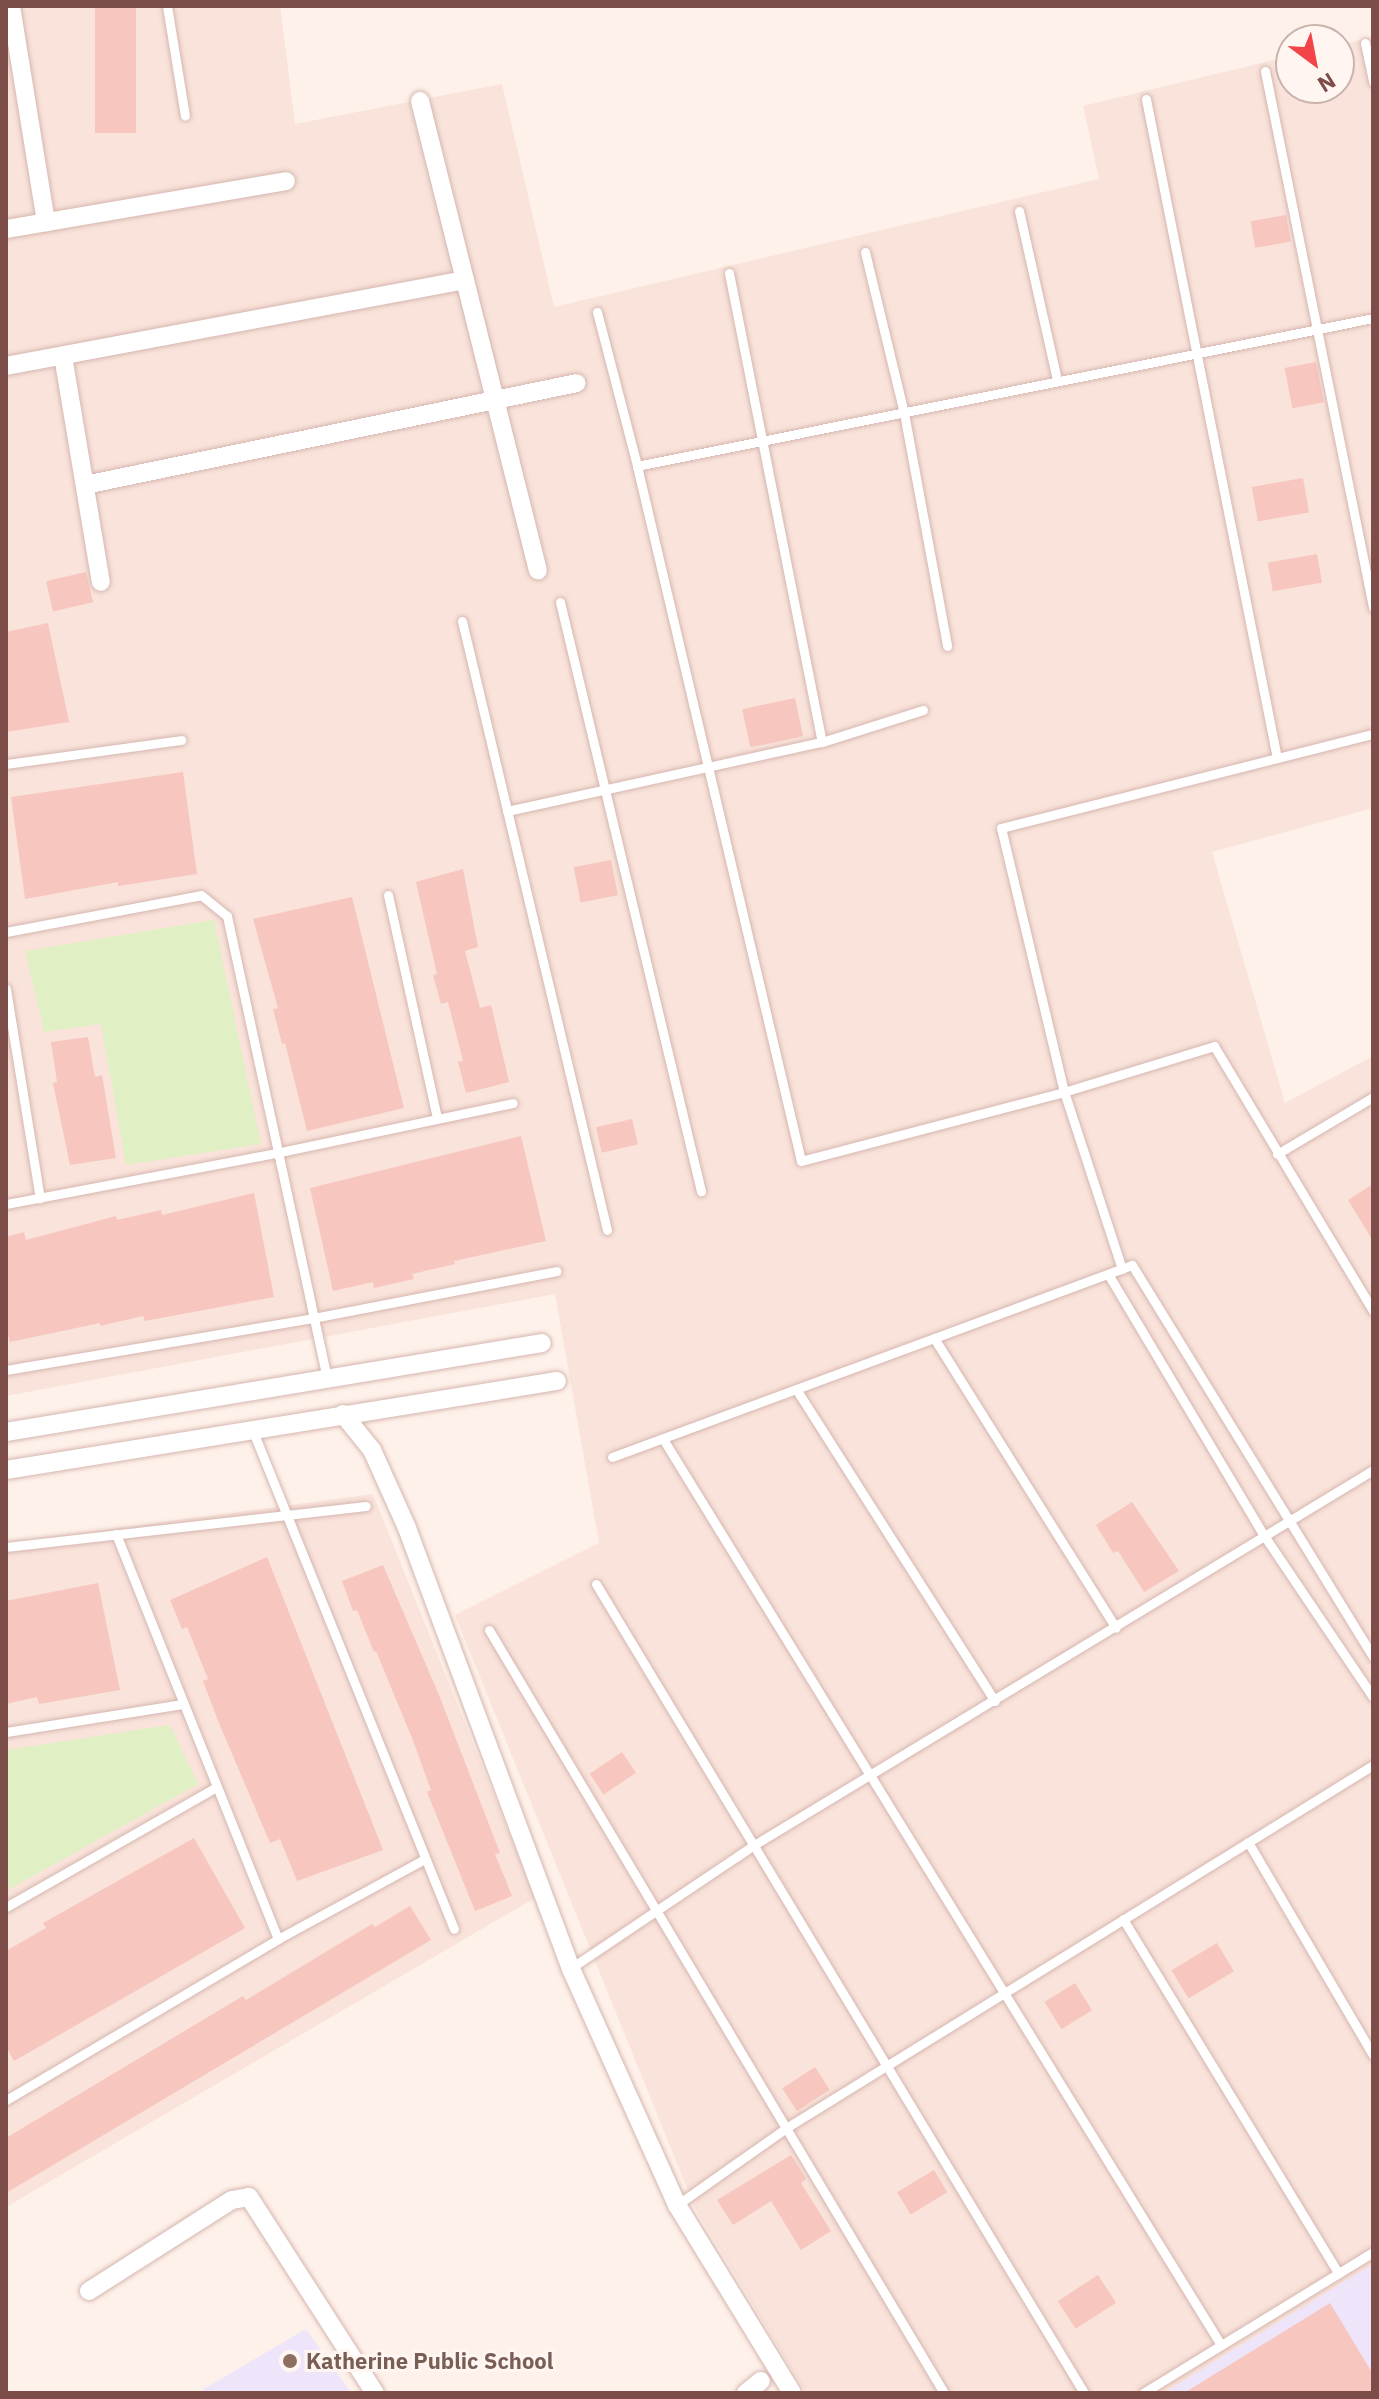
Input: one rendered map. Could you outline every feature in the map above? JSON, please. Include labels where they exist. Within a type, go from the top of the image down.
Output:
[{"type":"street","points":[[11,6],[46,222]]},
{"type":"street","points":[[420,101],[538,570]]},
{"type":"street","points":[[6,229],[286,181]]},
{"type":"street","points":[[6,366],[465,280]]},
{"type":"street","points":[[63,356],[101,582]]},
{"type":"street","points":[[85,485],[577,383]]},
{"type":"street","points":[[6,1432],[542,1343]]},
{"type":"street","points":[[6,1470],[557,1381]]},
{"type":"street","points":[[343,1414],[372,1450],[407,1528],[571,1969],[677,2205],[792,2393]]},
{"type":"street","points":[[89,2291],[232,2200],[245,2196],[255,2204],[375,2393]]},
{"type":"lane","points":[[167,6],[185,116]]},
{"type":"lane","points":[[1365,43],[1373,82]]},
{"type":"lane","points":[[1265,71],[1373,607]]},
{"type":"lane","points":[[1146,99],[1199,352],[1277,758]]},
{"type":"lane","points":[[1019,211],[1057,380]]},
{"type":"lane","points":[[865,252],[904,413],[947,646]]},
{"type":"lane","points":[[729,273],[822,742]]},
{"type":"lane","points":[[597,312],[637,466],[801,1161],[1064,1092],[1214,1046],[1373,1311]]},
{"type":"lane","points":[[637,466],[1373,318]]},
{"type":"lane","points":[[560,602],[701,1191]]},
{"type":"lane","points":[[462,621],[607,1230]]},
{"type":"lane","points":[[507,811],[822,742],[923,710]]},
{"type":"lane","points":[[1122,1269],[1064,1092],[1001,828],[1373,734]]},
{"type":"lane","points":[[6,764],[181,740]]},
{"type":"lane","points":[[6,932],[201,895],[227,916],[327,1378]]},
{"type":"lane","points":[[388,895],[437,1118]]},
{"type":"lane","points":[[6,989],[40,1198]]},
{"type":"lane","points":[[1277,1154],[1373,1097]]},
{"type":"lane","points":[[6,1204],[276,1153],[513,1103]]},
{"type":"lane","points":[[612,1457],[1132,1265],[1373,1657]]},
{"type":"lane","points":[[6,1370],[313,1318],[557,1271]]},
{"type":"lane","points":[[1108,1274],[1265,1537],[1373,1697]]},
{"type":"lane","points":[[934,1338],[1116,1628]]},
{"type":"lane","points":[[796,1389],[995,1701]]},
{"type":"lane","points":[[252,1429],[454,1929]]},
{"type":"lane","points":[[663,1439],[1221,2345]]},
{"type":"lane","points":[[571,1969],[754,1845],[1373,1470]]},
{"type":"lane","points":[[6,1547],[366,1506]]},
{"type":"lane","points":[[116,1534],[278,1939]]},
{"type":"lane","points":[[596,1584],[1084,2393]]},
{"type":"lane","points":[[489,1630],[944,2393]]},
{"type":"lane","points":[[6,1732],[183,1704]]},
{"type":"lane","points":[[677,2205],[786,2128],[1373,1765]]},
{"type":"lane","points":[[6,1907],[216,1787]]},
{"type":"lane","points":[[1248,1842],[1373,2055]]},
{"type":"lane","points":[[6,2100],[278,1939],[425,1859]]},
{"type":"lane","points":[[1123,1919],[1338,2273]]},
{"type":"lane","points":[[1143,2393],[1373,2252]]},
{"type":"shaded area","points":[[6,6],[280,6],[295,124],[502,84],[554,307],[1099,179],[1083,106],[1275,60],[1275,104],[1355,104],[1355,41],[1373,37],[1373,808],[1212,852],[1285,1103],[1373,1056],[1373,2264],[1164,2393],[806,2393],[695,2208],[455,1615],[599,1543],[555,1294],[6,1396]]},
{"type":"shaded area","points":[[373,1494],[535,1898],[6,2207],[6,1543]]},
{"type":"shaded area","points":[[1373,2264],[1373,2393],[1164,2393]]},
{"type":"shaded area","name":"Katherine Public School","points":[[306,2329],[351,2393],[197,2393]]},
{"type":"green space","points":[[214,920],[261,1144],[126,1165],[101,1024],[44,1032],[25,951]]},
{"type":"green space","points":[[170,1725],[198,1784],[6,1891],[6,1750]]},
{"type":"building","points":[[95,6],[136,6],[136,133],[95,133]]},
{"type":"building","points":[[1286,215],[1291,242],[1255,248],[1251,221]]},
{"type":"building","points":[[1316,362],[1324,402],[1292,408],[1285,368]]},
{"type":"building","points":[[1303,478],[1309,512],[1258,521],[1252,487]]},
{"type":"building","points":[[1317,554],[1322,583],[1273,591],[1268,563]]},
{"type":"building","points":[[86,572],[93,602],[53,611],[46,581]]},
{"type":"building","points":[[48,623],[69,722],[6,732],[6,632]]},
{"type":"building","points":[[795,698],[803,736],[750,747],[742,709]]},
{"type":"building","points":[[183,772],[197,874],[118,886],[118,882],[25,899],[11,797]]},
{"type":"building","points":[[611,860],[618,895],[581,903],[574,867]]},
{"type":"building","points":[[463,869],[478,947],[465,951],[480,1008],[491,1005],[509,1082],[466,1093],[458,1062],[463,1061],[448,1002],[441,1004],[433,975],[437,974],[416,882]]},
{"type":"building","points":[[352,897],[404,1108],[307,1131],[285,1043],[282,1044],[273,1009],[278,1008],[253,919]]},
{"type":"building","points":[[88,1037],[95,1077],[102,1075],[116,1158],[70,1165],[53,1083],[57,1082],[51,1042]]},
{"type":"building","points":[[632,1119],[638,1144],[602,1153],[596,1127]]},
{"type":"building","points":[[521,1136],[546,1241],[454,1261],[455,1264],[412,1274],[414,1279],[374,1288],[373,1282],[333,1291],[310,1188]]},
{"type":"building","points":[[1373,1184],[1373,1241],[1348,1200]]},
{"type":"building","points":[[254,1193],[274,1297],[145,1321],[143,1316],[100,1326],[100,1323],[10,1342],[6,1326],[6,1237],[24,1232],[26,1240],[116,1216],[117,1220],[161,1210],[162,1215]]},
{"type":"building","points":[[1132,1502],[1179,1571],[1144,1592],[1118,1551],[1113,1553],[1096,1525]]},
{"type":"building","points":[[267,1557],[383,1850],[297,1881],[280,1839],[270,1843],[219,1723],[203,1681],[208,1679],[187,1627],[182,1629],[170,1600]]},
{"type":"building","points":[[383,1565],[439,1695],[500,1853],[495,1854],[512,1896],[475,1911],[427,1792],[431,1790],[412,1738],[376,1651],[357,1610],[353,1611],[342,1581]]},
{"type":"building","points":[[98,1583],[120,1690],[39,1704],[37,1697],[6,1704],[6,1601]]},
{"type":"building","points":[[622,1752],[636,1773],[604,1795],[590,1774]]},
{"type":"building","points":[[194,1838],[245,1928],[14,2061],[6,2047],[6,1951],[46,1928],[43,1923]]},
{"type":"building","points":[[410,1906],[431,1940],[6,2193],[6,2138],[243,1996],[246,2000],[372,1924],[375,1927]]},
{"type":"building","points":[[1217,1943],[1234,1971],[1189,1999],[1172,1970]]},
{"type":"building","points":[[1075,1983],[1092,2010],[1061,2029],[1044,2002]]},
{"type":"building","points":[[815,2067],[830,2090],[797,2111],[782,2088]]},
{"type":"building","points":[[791,2155],[806,2179],[801,2183],[831,2231],[801,2250],[771,2201],[733,2225],[717,2200]]},
{"type":"building","points":[[934,2170],[947,2192],[911,2214],[897,2192]]},
{"type":"building","points":[[1098,2275],[1116,2303],[1076,2329],[1058,2301]]},
{"type":"building","points":[[1330,2303],[1373,2374],[1373,2393],[1184,2393]]},
{"type":"place","name":"Katherine Public School","points":[[290,2361]]}]
